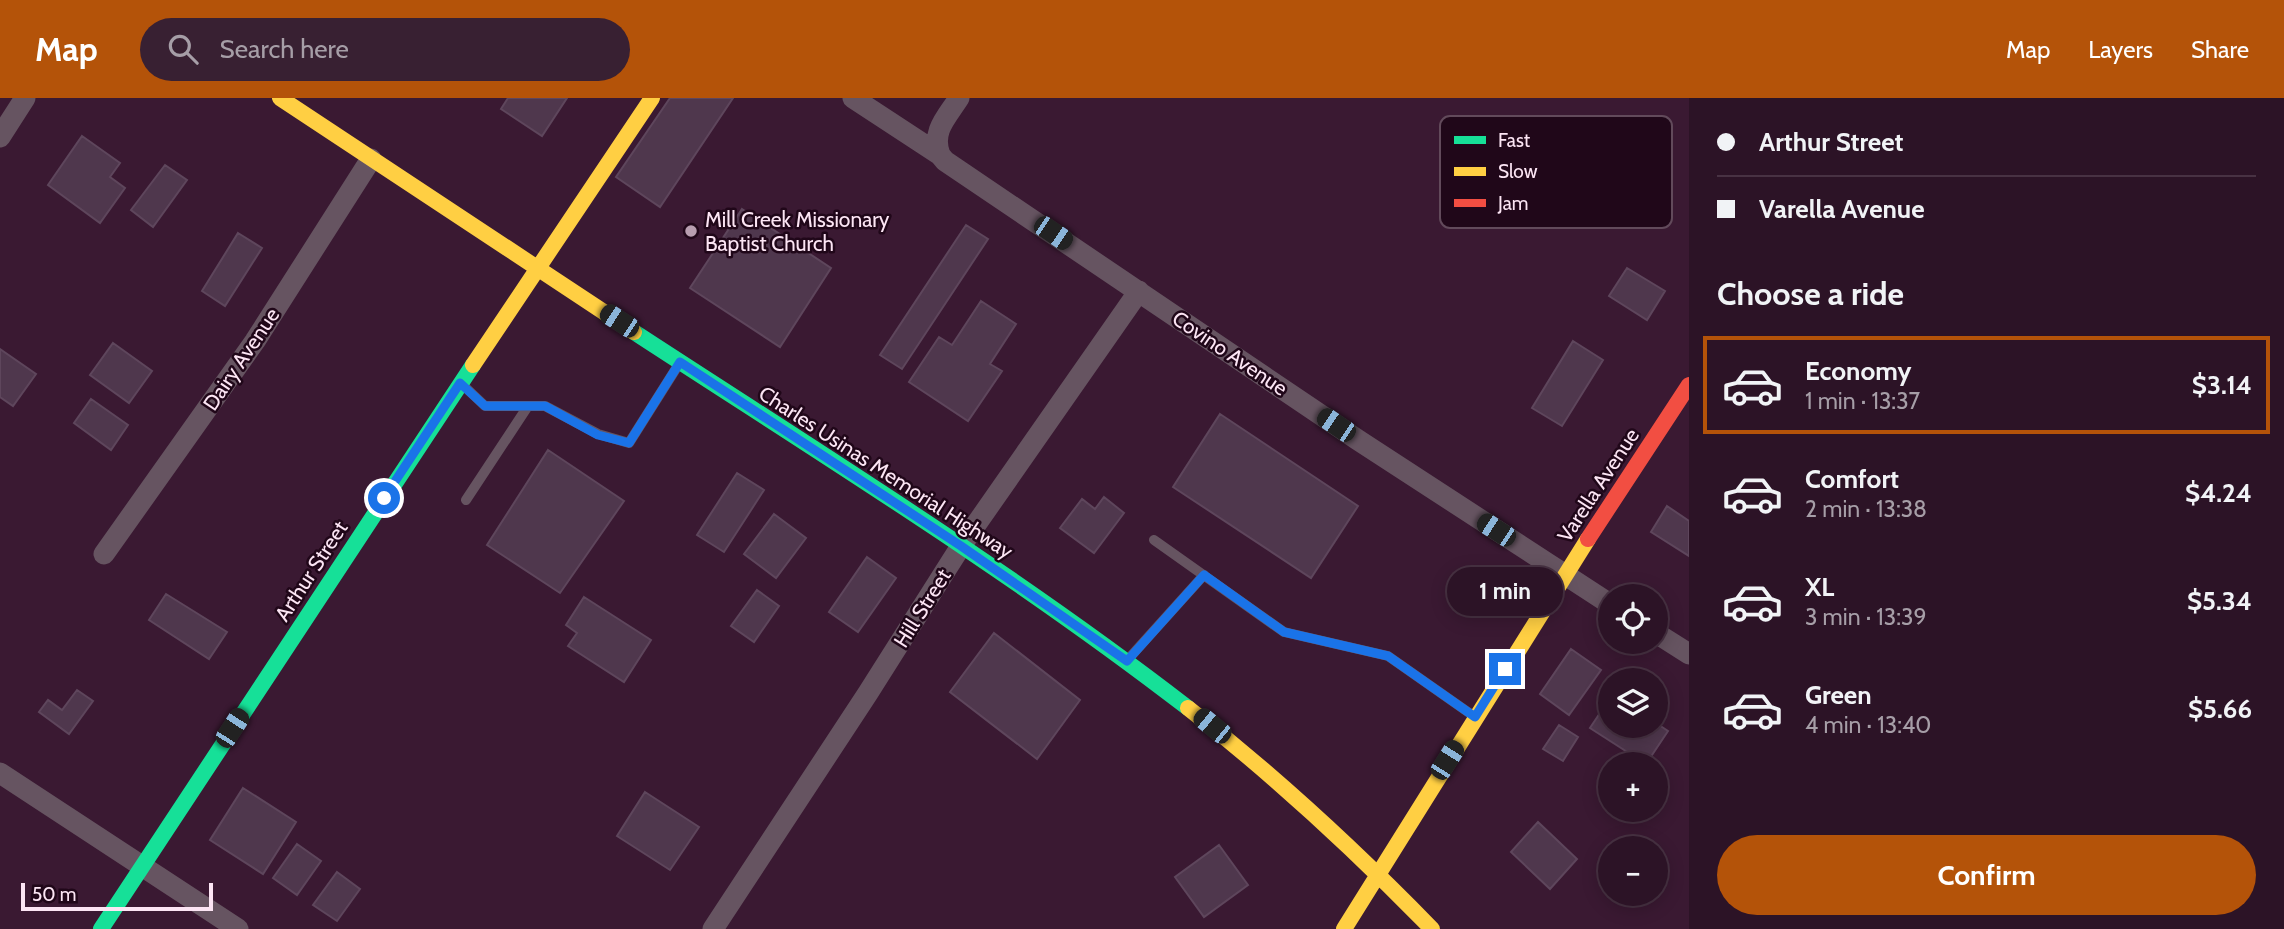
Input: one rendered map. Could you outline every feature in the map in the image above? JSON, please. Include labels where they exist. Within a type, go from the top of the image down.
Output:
[{"type":"main road","name":"Charles Usinas Memorial Highway","points":[[280,98],[961,546],[1127,661],[1275,777],[1378,873],[1432,929]]},
{"type":"main road","name":"Arthur Street","points":[[101,929],[460,383],[652,98]]},
{"type":"main road","name":"Varella Avenue","points":[[1344,929],[1565,575],[1689,385]]},
{"type":"street","points":[[0,137],[25,98]]},
{"type":"street","name":"Covino Avenue","points":[[853,98],[1358,440],[1598,596]]},
{"type":"street","points":[[940,155],[936,145],[937,132],[959,98]]},
{"type":"street","name":"Dairy Avenue","points":[[104,554],[255,341],[372,159]]},
{"type":"street","name":"Hill Street","points":[[713,929],[961,546],[1139,291]]},
{"type":"street","points":[[1668,641],[1689,654]]},
{"type":"street","points":[[0,773],[238,929]]},
{"type":"lane","points":[[460,383],[485,406],[545,406],[598,435],[629,443],[680,362]]},
{"type":"lane","points":[[466,500],[527,406]]},
{"type":"lane","points":[[1154,540],[1284,632],[1388,656],[1475,717]]},
{"type":"lane","points":[[1127,661],[1204,575]]},
{"type":"building","points":[[508,98],[567,98],[542,136],[501,109]]},
{"type":"building","points":[[670,98],[733,98],[660,207],[616,177]]},
{"type":"building","points":[[82,136],[120,163],[110,177],[125,188],[100,223],[48,185]]},
{"type":"building","points":[[165,165],[187,180],[153,227],[131,210]]},
{"type":"building","points":[[742,209],[831,268],[780,347],[690,288]]},
{"type":"building","points":[[966,225],[988,239],[902,369],[880,355]]},
{"type":"building","points":[[238,233],[262,248],[225,306],[202,291]]},
{"type":"building","points":[[1627,268],[1665,291],[1647,320],[1609,296]]},
{"type":"building","points":[[981,301],[1016,324],[990,364],[1002,371],[968,421],[909,382],[939,337],[952,345]]},
{"type":"building","points":[[1573,341],[1603,360],[1562,426],[1532,408]]},
{"type":"building","points":[[113,343],[152,371],[129,403],[90,375]]},
{"type":"building","points":[[0,349],[36,374],[13,406],[0,397]]},
{"type":"building","points":[[91,399],[128,425],[111,450],[74,423]]},
{"type":"building","points":[[1220,414],[1358,506],[1311,578],[1173,487]]},
{"type":"building","points":[[548,450],[624,501],[560,593],[487,545]]},
{"type":"building","points":[[737,473],[764,490],[724,552],[697,535]]},
{"type":"building","points":[[1104,497],[1124,513],[1094,553],[1060,528],[1082,499],[1095,509]]},
{"type":"building","points":[[1667,506],[1689,521],[1689,556],[1651,532]]},
{"type":"building","points":[[774,514],[806,538],[776,578],[744,554]]},
{"type":"building","points":[[867,557],[896,578],[858,632],[829,612]]},
{"type":"building","points":[[757,590],[779,606],[754,642],[731,626]]},
{"type":"building","points":[[166,594],[227,632],[209,659],[149,620]]},
{"type":"building","points":[[584,597],[651,640],[624,682],[568,646],[577,633],[566,625]]},
{"type":"building","points":[[994,633],[1080,700],[1037,759],[950,692]]},
{"type":"building","points":[[1571,649],[1598,668],[1598,674],[1569,715],[1540,694]]},
{"type":"building","points":[[77,690],[93,701],[69,734],[39,712],[48,700],[62,710]]},
{"type":"building","points":[[1598,716],[1598,733],[1590,728]]},
{"type":"building","points":[[1559,725],[1578,737],[1563,761],[1543,749]]},
{"type":"building","points":[[1606,738],[1663,738],[1654,752],[1627,752]]},
{"type":"building","points":[[243,788],[296,822],[263,874],[210,840]]},
{"type":"building","points":[[645,792],[699,827],[670,870],[617,836]]},
{"type":"building","points":[[1538,822],[1577,859],[1550,889],[1511,852]]},
{"type":"building","points":[[297,844],[321,861],[297,895],[273,878]]},
{"type":"building","points":[[1219,845],[1248,885],[1204,917],[1175,877]]},
{"type":"building","points":[[337,872],[360,889],[337,921],[313,905]]},
{"type":"traffic: fast","points":[[634,332],[985,561],[1188,708]]},
{"type":"traffic: fast","points":[[101,929],[473,365]]},
{"type":"traffic: slow","points":[[280,98],[634,332]]},
{"type":"traffic: slow","points":[[473,365],[652,98]]},
{"type":"traffic: slow","points":[[1344,929],[1588,539]]},
{"type":"traffic: slow","points":[[1188,708],[1314,814],[1432,929]]},
{"type":"traffic: jam","points":[[1588,539],[1689,385]]},
{"type":"place","name":"Mill Creek Missionary Baptist Church","points":[[691,231]]},
{"type":"route","points":[[384,498],[460,383],[485,406],[545,406],[598,435],[629,443],[680,362],[961,546],[1127,661],[1204,575],[1284,632],[1388,656],[1475,717],[1505,669]]}]
